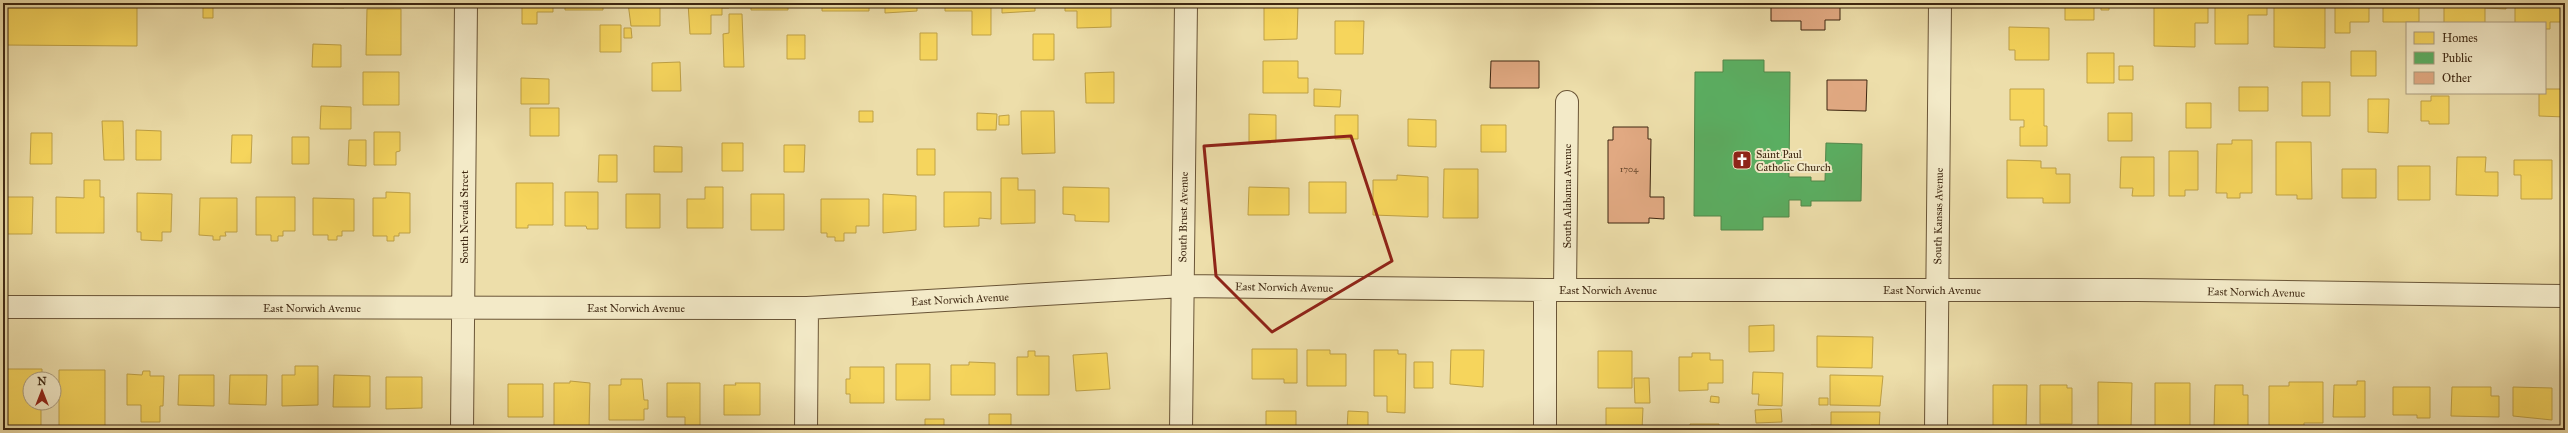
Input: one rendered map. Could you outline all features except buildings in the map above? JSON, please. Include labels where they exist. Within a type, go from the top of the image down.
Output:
[{"type":"street","name":"South Nevada Street","points":[[462,430],[466,3]]},
{"type":"street","name":"South Brust Avenue","points":[[1181,430],[1186,3]]},
{"type":"street","name":"South Kansas Avenue","points":[[1936,430],[1940,3]]},
{"type":"street","name":"South Alabama Avenue","points":[[1545,430],[1567,102]]},
{"type":"street","name":"East Norwich Avenue","points":[[3,307],[807,308],[1183,286],[1555,290],[1937,290],[2565,296]]},
{"type":"street","points":[[806,430],[807,308]]},
{"type":"highlighted area","points":[[1351,136],[1392,261],[1272,332],[1216,276],[1204,146]]},
{"type":"place","name":"Saint Paul Catholic Church","points":[[1742,160]]}]
